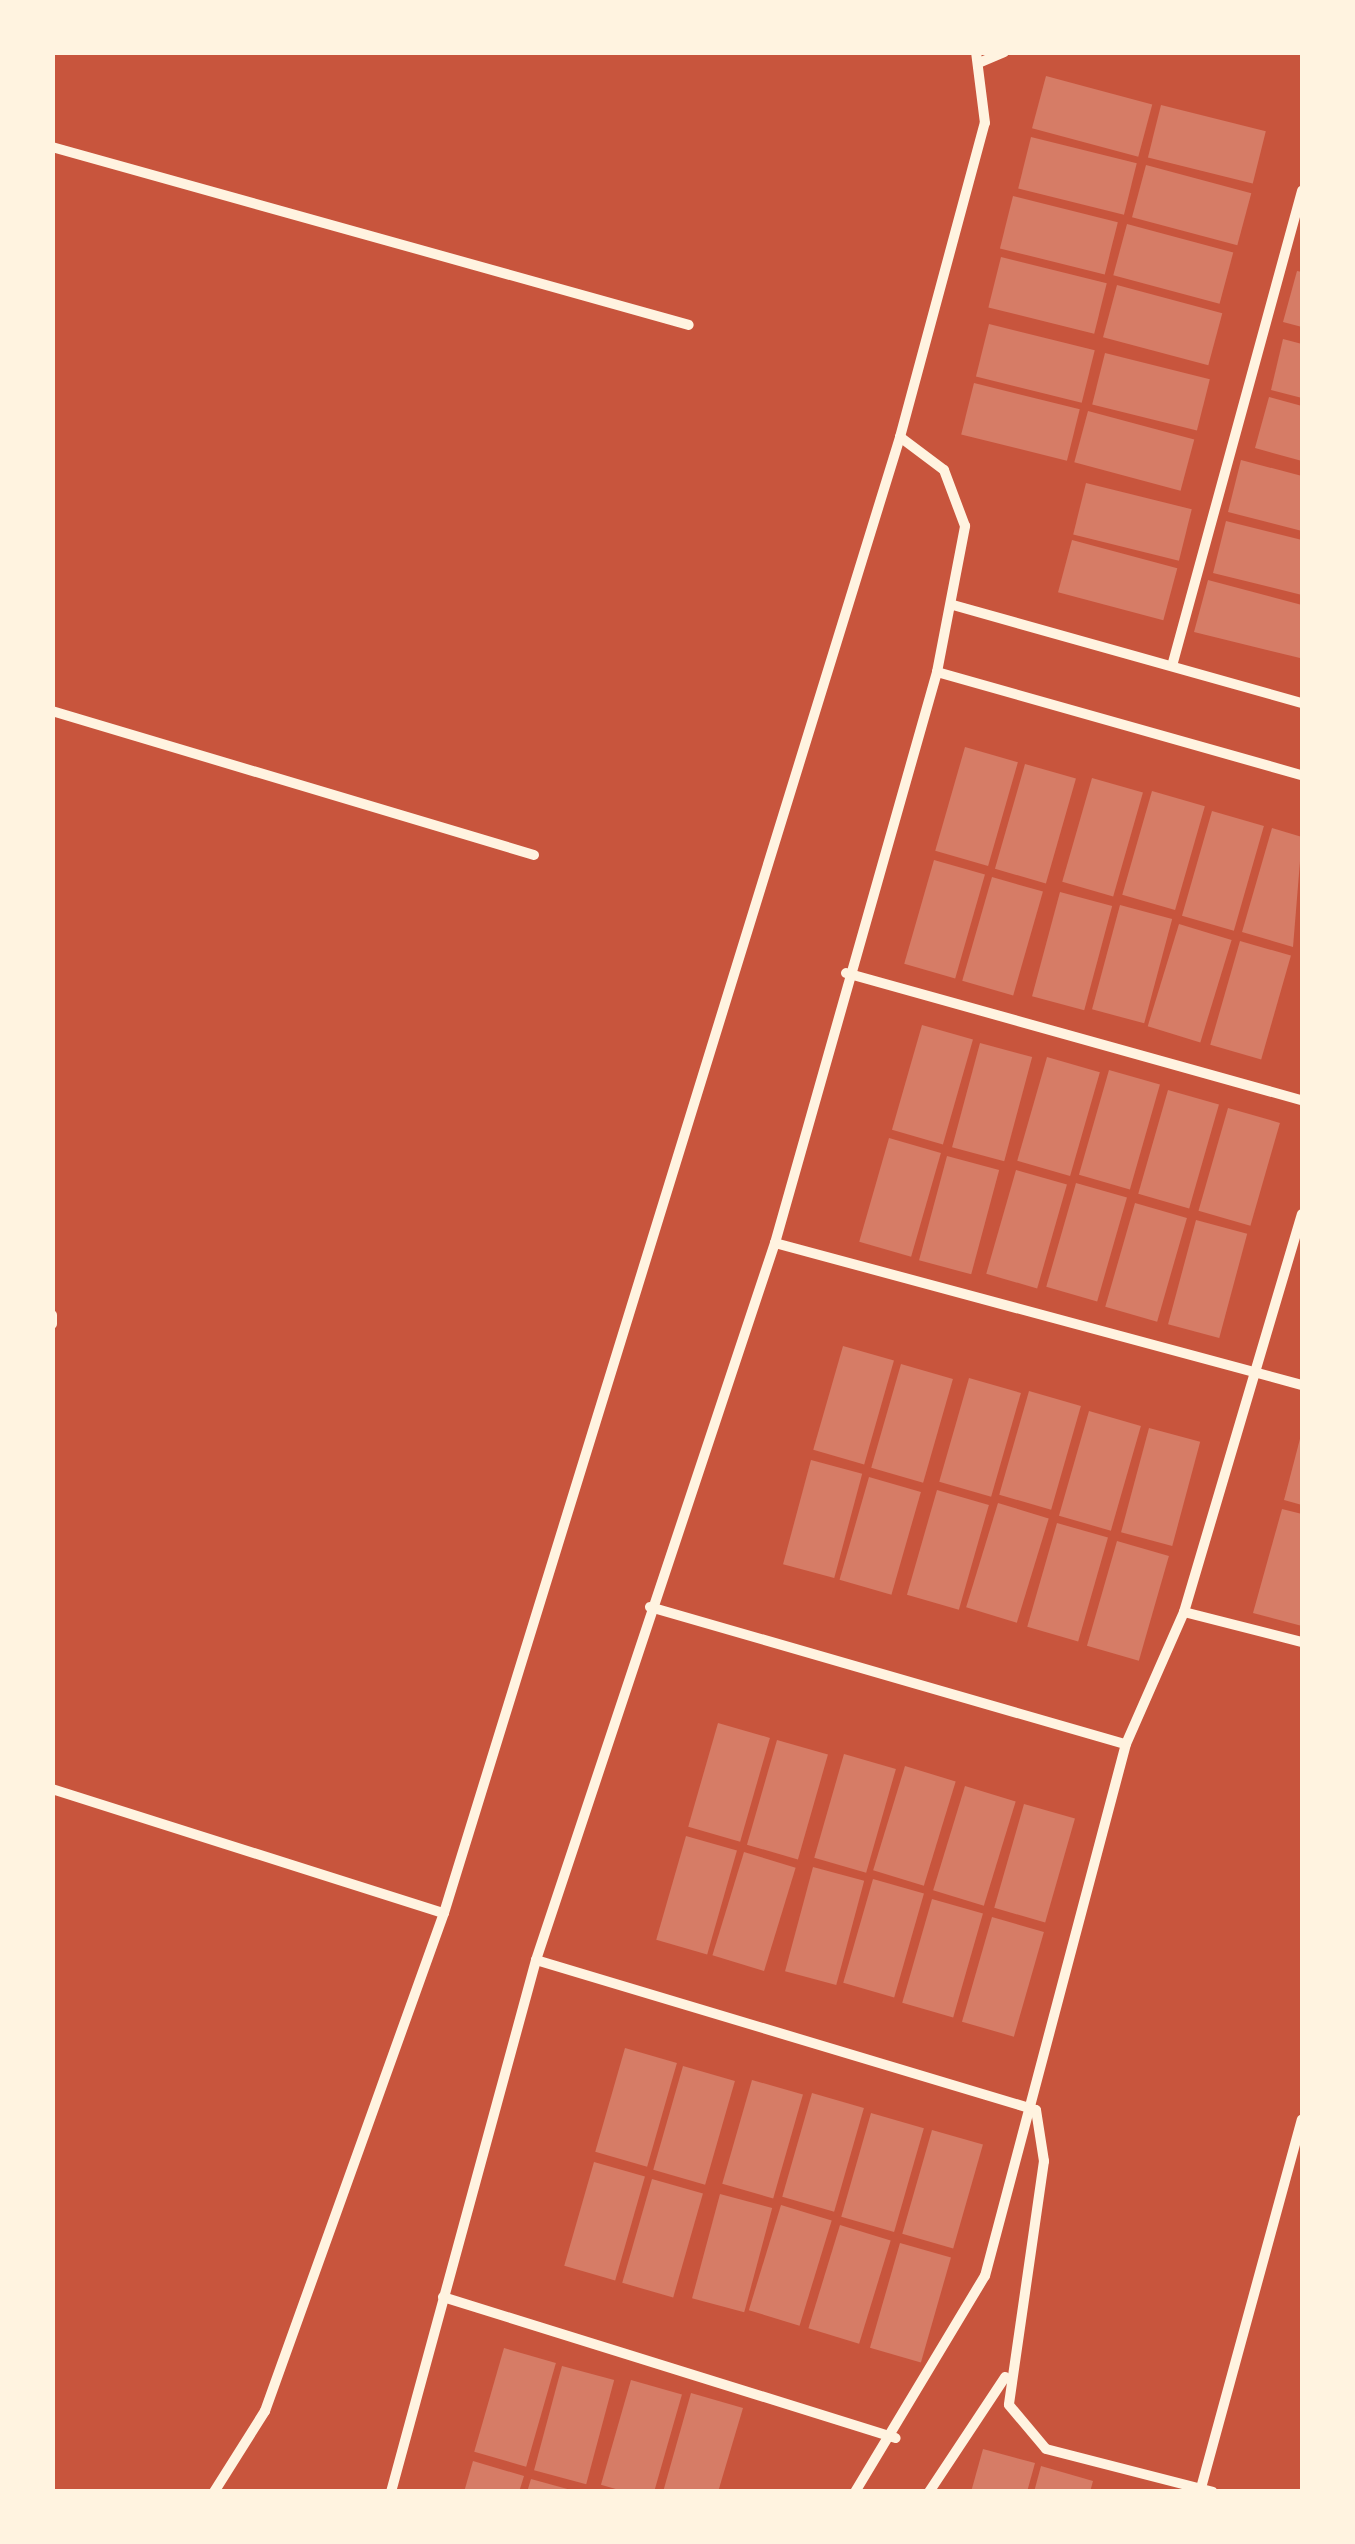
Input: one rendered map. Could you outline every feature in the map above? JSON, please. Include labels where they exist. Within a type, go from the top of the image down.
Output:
[{"type":"street","points":[[214,2492],[265,2412],[444,1913],[900,437],[985,123],[979,57],[1004,52]]},
{"type":"street","points":[[52,147],[689,325]]},
{"type":"street","points":[[1172,666],[1302,190]]},
{"type":"street","points":[[391,2492],[536,1960],[650,1607],[775,1243],[846,973],[938,672],[965,526],[944,470],[900,437]]},
{"type":"street","points":[[953,606],[1302,703]]},
{"type":"street","points":[[938,672],[1302,775]]},
{"type":"street","points":[[52,711],[534,854]]},
{"type":"street","points":[[846,973],[1302,1100]]},
{"type":"street","points":[[855,2492],[896,2438],[985,2276],[1036,2110],[1126,1744],[1184,1612],[1259,1373],[1302,1214]]},
{"type":"street","points":[[775,1243],[1302,1384]]},
{"type":"street","points":[[52,1316],[52,1324]]},
{"type":"street","points":[[650,1607],[1126,1744]]},
{"type":"street","points":[[1184,1612],[1302,1642]]},
{"type":"street","points":[[52,1789],[444,1913]]},
{"type":"street","points":[[536,1960],[1036,2110]]},
{"type":"street","points":[[1036,2110],[1044,2161],[1006,2376],[1008,2405],[1046,2449],[1207,2490],[1302,2120]]},
{"type":"street","points":[[443,2296],[896,2438]]},
{"type":"street","points":[[929,2492],[1006,2376]]},
{"type":"building","points":[[1046,76],[1152,104],[1138,157],[1032,128]]},
{"type":"building","points":[[1161,105],[1266,131],[1253,184],[1148,157]]},
{"type":"building","points":[[1031,137],[1137,163],[1124,215],[1018,188]]},
{"type":"building","points":[[1146,165],[1251,193],[1237,245],[1132,217]]},
{"type":"building","points":[[1013,196],[1118,222],[1105,275],[1000,248]]},
{"type":"building","points":[[1127,224],[1233,252],[1220,304],[1113,275]]},
{"type":"building","points":[[1001,257],[1107,283],[1094,334],[988,307]]},
{"type":"building","points":[[1297,271],[1302,272],[1302,327],[1283,322]]},
{"type":"building","points":[[1117,285],[1222,313],[1208,365],[1103,337]]},
{"type":"building","points":[[989,324],[1095,350],[1082,403],[976,376]]},
{"type":"building","points":[[1283,339],[1302,344],[1302,398],[1271,390]]},
{"type":"building","points":[[1105,353],[1210,379],[1197,431],[1092,404]]},
{"type":"building","points":[[974,383],[1080,409],[1067,461],[961,434]]},
{"type":"building","points":[[1269,397],[1302,406],[1302,461],[1255,448]]},
{"type":"building","points":[[1088,411],[1194,439],[1181,491],[1074,462]]},
{"type":"building","points":[[1241,460],[1302,476],[1302,531],[1228,512]]},
{"type":"building","points":[[1086,483],[1192,509],[1179,561],[1073,534]]},
{"type":"building","points":[[1226,521],[1302,540],[1302,595],[1213,573]]},
{"type":"building","points":[[1072,540],[1177,568],[1163,620],[1058,592]]},
{"type":"building","points":[[1208,580],[1302,605],[1300,658],[1194,632]]},
{"type":"building","points":[[965,747],[1018,762],[988,866],[935,851]]},
{"type":"building","points":[[1025,764],[1076,779],[1046,883],[995,869]]},
{"type":"building","points":[[1092,778],[1143,793],[1113,896],[1062,882]]},
{"type":"building","points":[[1152,791],[1205,806],[1175,910],[1122,895]]},
{"type":"building","points":[[1212,811],[1264,826],[1234,931],[1182,916]]},
{"type":"building","points":[[1272,828],[1302,837],[1293,947],[1242,932]]},
{"type":"building","points":[[934,860],[985,875],[955,978],[904,964]]},
{"type":"building","points":[[992,877],[1043,892],[1013,995],[962,981]]},
{"type":"building","points":[[1060,892],[1112,906],[1084,1010],[1032,996]]},
{"type":"building","points":[[1120,905],[1172,919],[1144,1023],[1092,1009]]},
{"type":"building","points":[[1179,924],[1232,940],[1200,1042],[1148,1026]]},
{"type":"building","points":[[1240,941],[1291,956],[1261,1059],[1210,1045]]},
{"type":"building","points":[[922,1025],[973,1040],[943,1144],[892,1130]]},
{"type":"building","points":[[980,1043],[1032,1057],[1004,1161],[952,1147]]},
{"type":"building","points":[[1047,1057],[1100,1072],[1070,1176],[1017,1161]]},
{"type":"building","points":[[1109,1070],[1160,1085],[1130,1189],[1079,1175]]},
{"type":"building","points":[[1168,1090],[1219,1105],[1189,1208],[1138,1194]]},
{"type":"building","points":[[1228,1108],[1280,1123],[1250,1226],[1199,1211]]},
{"type":"building","points":[[889,1138],[941,1153],[911,1257],[859,1242]]},
{"type":"building","points":[[947,1156],[999,1170],[971,1274],[919,1260]]},
{"type":"building","points":[[1016,1170],[1067,1185],[1037,1288],[986,1274]]},
{"type":"building","points":[[1076,1183],[1127,1198],[1097,1301],[1046,1287]]},
{"type":"building","points":[[1135,1203],[1187,1218],[1157,1322],[1105,1307]]},
{"type":"building","points":[[1196,1220],[1247,1234],[1219,1338],[1168,1324]]},
{"type":"building","points":[[843,1346],[894,1361],[864,1464],[813,1450]]},
{"type":"building","points":[[901,1364],[953,1379],[923,1483],[871,1468]]},
{"type":"building","points":[[969,1378],[1021,1393],[991,1497],[939,1482]]},
{"type":"building","points":[[1029,1391],[1081,1406],[1051,1510],[999,1495]]},
{"type":"building","points":[[1089,1411],[1141,1426],[1111,1531],[1059,1516]]},
{"type":"building","points":[[1149,1428],[1200,1442],[1172,1546],[1121,1532]]},
{"type":"building","points":[[1302,1435],[1302,1505],[1284,1500]]},
{"type":"building","points":[[811,1460],[862,1474],[834,1578],[783,1564]]},
{"type":"building","points":[[869,1477],[921,1492],[891,1595],[840,1580]]},
{"type":"building","points":[[937,1490],[989,1505],[959,1610],[907,1595]]},
{"type":"building","points":[[998,1503],[1049,1518],[1017,1623],[966,1607]]},
{"type":"building","points":[[1282,1509],[1302,1514],[1302,1626],[1253,1613]]},
{"type":"building","points":[[1057,1523],[1108,1538],[1078,1641],[1027,1627]]},
{"type":"building","points":[[1117,1541],[1169,1556],[1139,1661],[1087,1646]]},
{"type":"building","points":[[718,1723],[770,1738],[740,1842],[688,1827]]},
{"type":"building","points":[[777,1740],[828,1755],[798,1859],[747,1845]]},
{"type":"building","points":[[844,1754],[896,1769],[866,1873],[814,1858]]},
{"type":"building","points":[[905,1766],[956,1781],[924,1886],[873,1870]]},
{"type":"building","points":[[965,1786],[1016,1801],[984,1906],[933,1890]]},
{"type":"building","points":[[1024,1804],[1075,1819],[1045,1922],[994,1908]]},
{"type":"building","points":[[686,1836],[737,1851],[707,1954],[656,1940]]},
{"type":"building","points":[[744,1852],[796,1868],[764,1971],[712,1955]]},
{"type":"building","points":[[813,1867],[864,1881],[836,1985],[785,1971]]},
{"type":"building","points":[[873,1879],[924,1894],[894,1997],[843,1983]]},
{"type":"building","points":[[932,1899],[983,1914],[953,2017],[902,2003]]},
{"type":"building","points":[[992,1917],[1044,1932],[1014,2037],[962,2022]]},
{"type":"building","points":[[625,2048],[677,2063],[647,2167],[595,2152]]},
{"type":"building","points":[[683,2066],[735,2081],[705,2185],[653,2170]]},
{"type":"building","points":[[752,2080],[803,2095],[773,2198],[722,2184]]},
{"type":"building","points":[[812,2093],[864,2108],[834,2212],[782,2197]]},
{"type":"building","points":[[871,2113],[924,2128],[894,2232],[841,2217]]},
{"type":"building","points":[[932,2130],[983,2145],[953,2248],[902,2234]]},
{"type":"building","points":[[594,2162],[645,2177],[615,2280],[564,2266]]},
{"type":"building","points":[[652,2179],[703,2194],[673,2297],[622,2283]]},
{"type":"building","points":[[720,2194],[772,2208],[744,2312],[692,2298]]},
{"type":"building","points":[[781,2205],[832,2220],[800,2326],[749,2310]]},
{"type":"building","points":[[840,2225],[891,2240],[859,2344],[808,2328]]},
{"type":"building","points":[[900,2243],[951,2258],[921,2362],[870,2348]]},
{"type":"building","points":[[504,2348],[556,2363],[526,2467],[474,2452]]},
{"type":"building","points":[[562,2366],[614,2380],[586,2484],[534,2470]]},
{"type":"building","points":[[631,2380],[682,2395],[654,2492],[626,2492],[601,2485]]},
{"type":"building","points":[[691,2393],[743,2408],[718,2492],[663,2492]]},
{"type":"building","points":[[983,2449],[1035,2463],[1027,2492],[971,2492]]},
{"type":"building","points":[[473,2461],[524,2476],[519,2492],[464,2492]]},
{"type":"building","points":[[1041,2466],[1093,2481],[1090,2492],[1034,2492]]},
{"type":"building","points":[[531,2479],[571,2490],[571,2492],[527,2492]]}]
